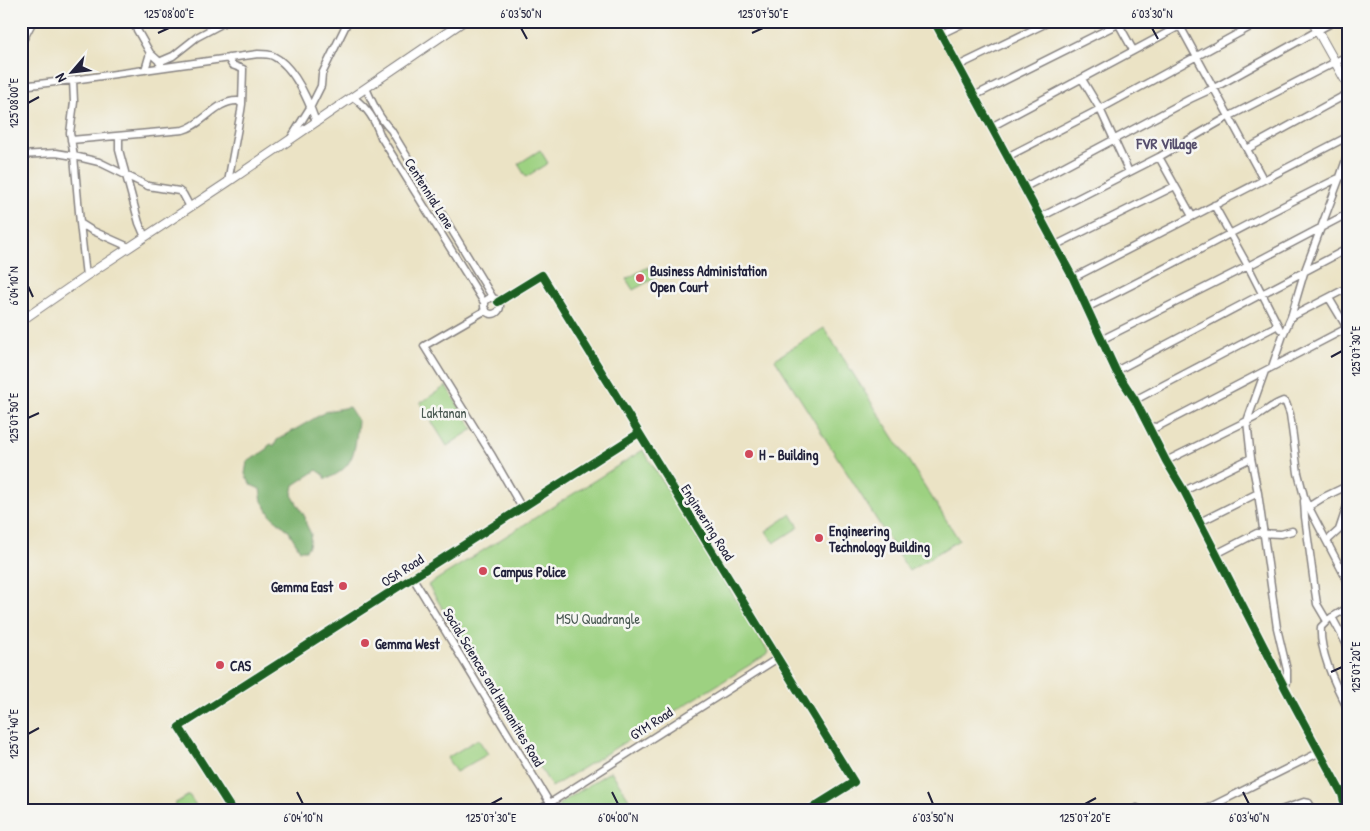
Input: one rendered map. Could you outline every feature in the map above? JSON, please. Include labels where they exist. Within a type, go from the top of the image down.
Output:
[{"type":"street","points":[[132,21],[150,53],[165,67]]},
{"type":"street","points":[[159,62],[173,56],[197,37],[227,21]]},
{"type":"street","points":[[290,139],[321,86],[322,74],[348,21]]},
{"type":"street","points":[[21,321],[464,21]]},
{"type":"street","points":[[934,21],[1073,278],[1116,371],[1135,400],[1285,688],[1346,795],[1346,810]]},
{"type":"street","points":[[941,34],[968,21]]},
{"type":"street","points":[[958,66],[1051,21]]},
{"type":"street","points":[[992,126],[1190,21]]},
{"type":"street","points":[[1007,157],[1100,109],[1261,21]]},
{"type":"street","points":[[1312,21],[1349,88]]},
{"type":"street","points":[[1023,188],[1214,88],[1335,21]]},
{"type":"street","points":[[974,96],[1120,22],[1133,50]]},
{"type":"street","points":[[21,28],[32,23]]},
{"type":"street","points":[[21,44],[32,23]]},
{"type":"street","points":[[1180,26],[1263,179]]},
{"type":"street","points":[[145,70],[150,53]]},
{"type":"street","points":[[21,86],[258,54],[273,56],[298,80],[311,106],[316,122]]},
{"type":"street","points":[[1039,218],[1159,157],[1228,117],[1349,55]]},
{"type":"street","points":[[228,58],[236,68],[243,69],[242,104],[228,182]]},
{"type":"street","points":[[1082,79],[1100,109],[1129,172]]},
{"type":"street","points":[[73,80],[74,102],[70,126],[86,276]]},
{"type":"street","name":"Centennial Lane","points":[[366,88],[372,103],[391,130],[496,300]]},
{"type":"street","points":[[1247,149],[1349,93]]},
{"type":"street","name":"Centennial Lane","points":[[352,97],[366,107],[400,169],[485,307]]},
{"type":"street","points":[[71,140],[183,130],[195,125],[229,101],[238,101],[242,104]]},
{"type":"street","points":[[366,107],[372,103]]},
{"type":"street","points":[[372,118],[379,114]]},
{"type":"street","points":[[381,137],[391,130]]},
{"type":"street","points":[[119,136],[119,150],[139,224],[145,237]]},
{"type":"street","points":[[1073,278],[1349,136]]},
{"type":"street","points":[[1272,367],[1349,151]]},
{"type":"street","points":[[21,155],[56,153],[98,162],[148,186],[178,191],[183,194],[190,207]]},
{"type":"street","points":[[1159,157],[1192,216]]},
{"type":"street","points":[[400,169],[411,162]]},
{"type":"street","points":[[1086,308],[1349,173]]},
{"type":"street","points":[[1054,246],[1175,186]]},
{"type":"street","points":[[1214,205],[1283,335]]},
{"type":"street","points":[[428,215],[439,208]]},
{"type":"street","points":[[1101,340],[1349,213]]},
{"type":"street","points":[[80,223],[129,247]]},
{"type":"street","points":[[1116,371],[1349,248]]},
{"type":"street","points":[[454,257],[464,250]]},
{"type":"street","name":"Engineering Road","points":[[496,300],[542,275],[778,658],[854,782],[809,810]]},
{"type":"street","points":[[1291,317],[1349,287]]},
{"type":"street","points":[[1148,426],[1157,427],[1348,327],[1329,298]]},
{"type":"street","points":[[485,307],[491,314],[497,312],[500,305],[496,300],[489,299],[485,307],[424,346],[522,508]]},
{"type":"street","points":[[1135,400],[1278,326]]},
{"type":"street","points":[[1265,370],[1247,421],[1251,458],[1278,628],[1288,670],[1285,688]]},
{"type":"street","points":[[1166,461],[1257,417],[1281,401],[1288,404],[1304,500],[1317,604],[1349,649]]},
{"type":"street","points":[[1153,436],[1157,427]]},
{"type":"street","name":"OSA Road","points":[[232,810],[179,727],[639,433]]},
{"type":"street","points":[[1184,491],[1251,458]]},
{"type":"street","points":[[1308,507],[1324,496],[1347,486],[1349,494]]},
{"type":"street","points":[[1200,522],[1258,493]]},
{"type":"street","points":[[1304,500],[1349,584]]},
{"type":"street","points":[[1330,548],[1328,540],[1339,530],[1349,500]]},
{"type":"street","points":[[1216,554],[1252,535],[1263,532],[1281,534],[1292,532]]},
{"type":"street","name":"Social Sciences and Humanities Road","points":[[413,578],[554,810]]},
{"type":"street","points":[[1349,607],[1329,619],[1320,630],[1328,665],[1349,711]]},
{"type":"street","name":"GYM Road","points":[[540,810],[778,658]]},
{"type":"street","points":[[1204,810],[1320,752]]},
{"type":"street","points":[[1282,810],[1304,802],[1308,803],[1312,810]]},
{"type":"street","points":[[1130,810],[1137,808],[1140,810]]},
{"type":"green space","points":[[540,150],[548,163],[526,177],[518,164]]},
{"type":"green space","name":"Business Administation Open Court","points":[[648,267],[655,278],[633,290],[626,279]]},
{"type":"green space","points":[[824,328],[959,540],[909,571],[775,359]]},
{"type":"green space","name":"Laktanan","points":[[446,386],[473,429],[447,446],[420,403]]},
{"type":"green space","points":[[349,407],[358,421],[356,440],[349,463],[336,474],[326,479],[317,470],[294,485],[292,495],[305,517],[311,534],[309,546],[306,550],[300,550],[288,530],[271,516],[262,501],[260,489],[251,485],[245,474],[247,462],[266,450],[271,444],[274,446],[277,440],[327,411]]},
{"type":"green space","name":"MSU Quadrangle","points":[[643,450],[769,653],[552,787],[428,585]]},
{"type":"green space","points":[[791,514],[799,527],[774,543],[766,531]]},
{"type":"green space","points":[[478,739],[488,754],[456,772],[447,758]]},
{"type":"green space","points":[[611,771],[636,810],[561,810],[558,805]]},
{"type":"green space","points":[[189,795],[199,810],[178,810],[174,804]]},
{"type":"cycle path","points":[[934,21],[1073,278],[1116,371],[1135,400],[1166,461],[1184,491],[1285,688],[1342,794],[1346,810]]},
{"type":"cycle path","points":[[498,302],[542,275],[854,782],[809,810]]},
{"type":"cycle path","points":[[232,810],[179,727],[639,433]]},
{"type":"place","name":"Business Administation Open Court","points":[[640,278]]},
{"type":"place","name":"H - Building","points":[[749,454]]},
{"type":"place","name":"Engineering Technology Building","points":[[819,538]]},
{"type":"place","name":"Campus Police","points":[[483,571]]},
{"type":"place","name":"Gemma East","points":[[343,586]]},
{"type":"place","name":"Gemma West","points":[[365,643]]},
{"type":"place","name":"CAS","points":[[220,665]]},
{"type":"district","name":"FVR Village","points":[[1167,143]]}]
